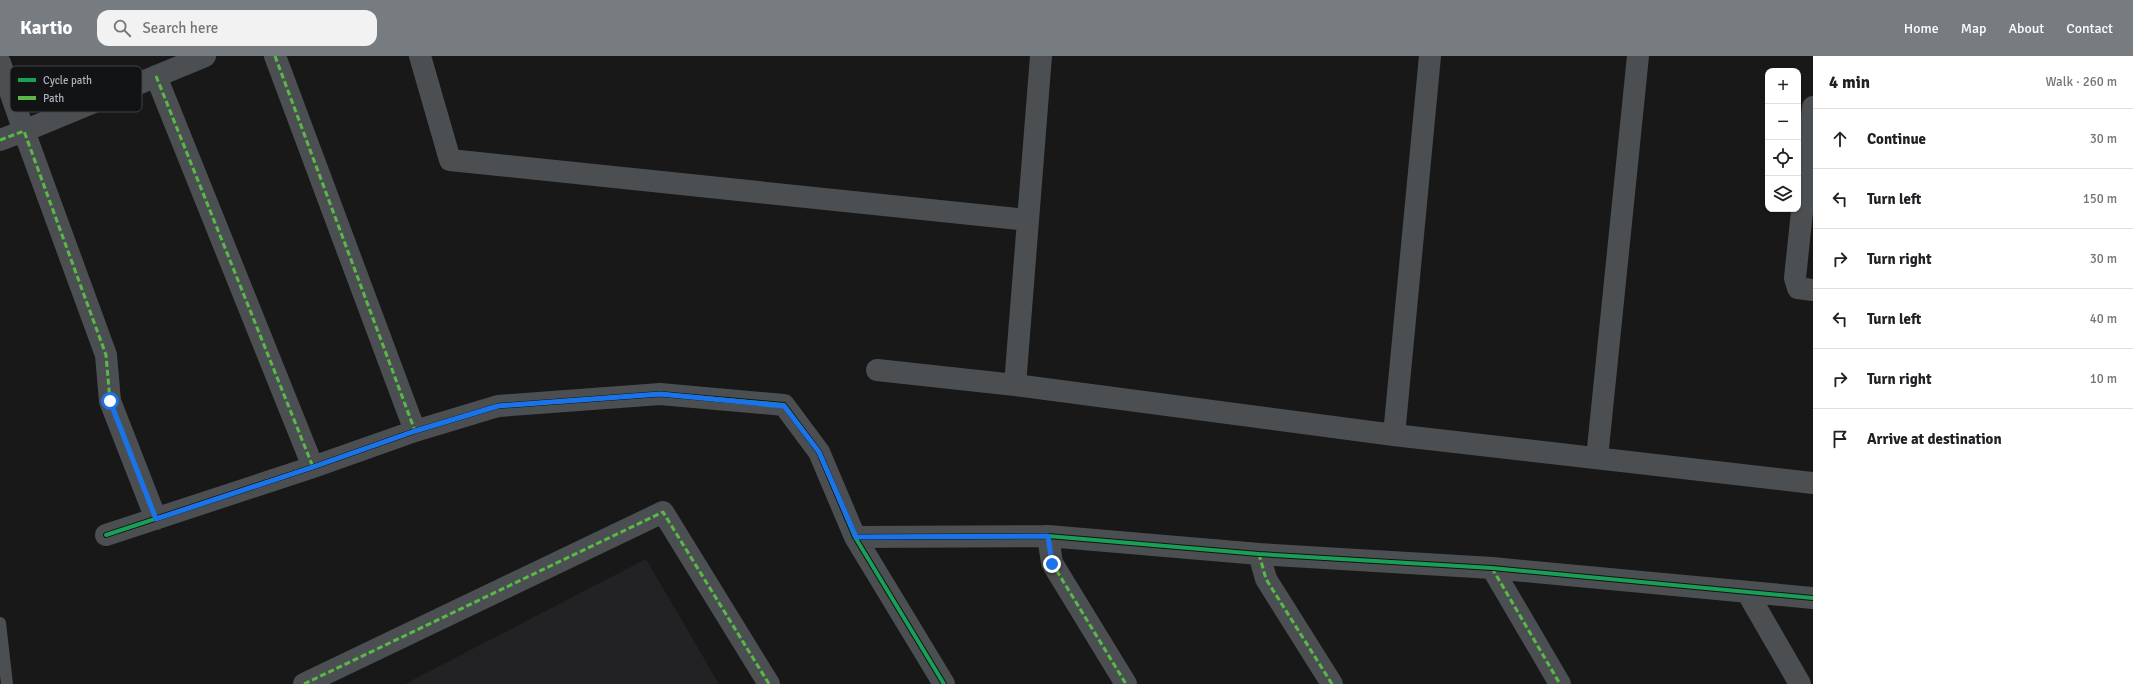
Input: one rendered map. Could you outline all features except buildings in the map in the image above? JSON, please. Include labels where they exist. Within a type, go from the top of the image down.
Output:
[{"type":"street","points":[[142,82],[205,56]]},
{"type":"street","points":[[275,56],[415,431]]},
{"type":"street","points":[[420,56],[450,160],[1027,220]]},
{"type":"street","points":[[1014,385],[1040,56]]},
{"type":"street","points":[[1394,436],[1430,56]]},
{"type":"street","points":[[1596,458],[1638,56]]},
{"type":"street","points":[[0,63],[10,91]]},
{"type":"street","points":[[156,76],[313,467]]},
{"type":"street","points":[[1813,107],[1795,278],[1798,288],[1813,290]]},
{"type":"street","points":[[17,112],[106,355],[110,401],[156,519]]},
{"type":"street","points":[[0,140],[70,112]]},
{"type":"street","points":[[877,370],[1014,385],[1394,436],[1813,483]]},
{"type":"street","points":[[106,535],[313,467],[415,431],[498,406],[660,394],[784,406],[819,452],[856,537],[944,684]]},
{"type":"street","points":[[304,684],[663,512],[769,684]]},
{"type":"street","points":[[856,537],[1048,536],[1259,554],[1492,568],[1813,598]]},
{"type":"street","points":[[1048,536],[1052,564],[1126,684]]},
{"type":"street","points":[[1259,554],[1266,579],[1332,684]]},
{"type":"street","points":[[1492,568],[1560,684]]},
{"type":"street","points":[[1747,592],[1800,684]]},
{"type":"lane","points":[[0,623],[7,684]]},
{"type":"shaded area","points":[[646,559],[719,684],[405,684]]},
{"type":"marked path","points":[[275,56],[415,431]]},
{"type":"marked path","points":[[156,76],[313,467]]},
{"type":"marked path","points":[[0,140],[24,131],[106,355],[110,401],[156,519]]},
{"type":"marked path","points":[[304,684],[663,512],[769,684]]},
{"type":"marked path","points":[[1048,536],[1052,563],[1126,684]]},
{"type":"marked path","points":[[1259,554],[1266,579],[1332,684]]},
{"type":"marked path","points":[[1492,568],[1560,684]]},
{"type":"cycle path","points":[[106,535],[313,467],[415,431],[498,406],[660,394],[784,405],[819,452],[855,537],[944,684]]},
{"type":"cycle path","points":[[855,537],[1048,536],[1259,554],[1492,568],[1813,598]]},
{"type":"route","points":[[110,401],[156,519],[313,467],[415,431],[498,406],[660,394],[784,406],[819,452],[856,537],[1048,536],[1052,564]]}]
